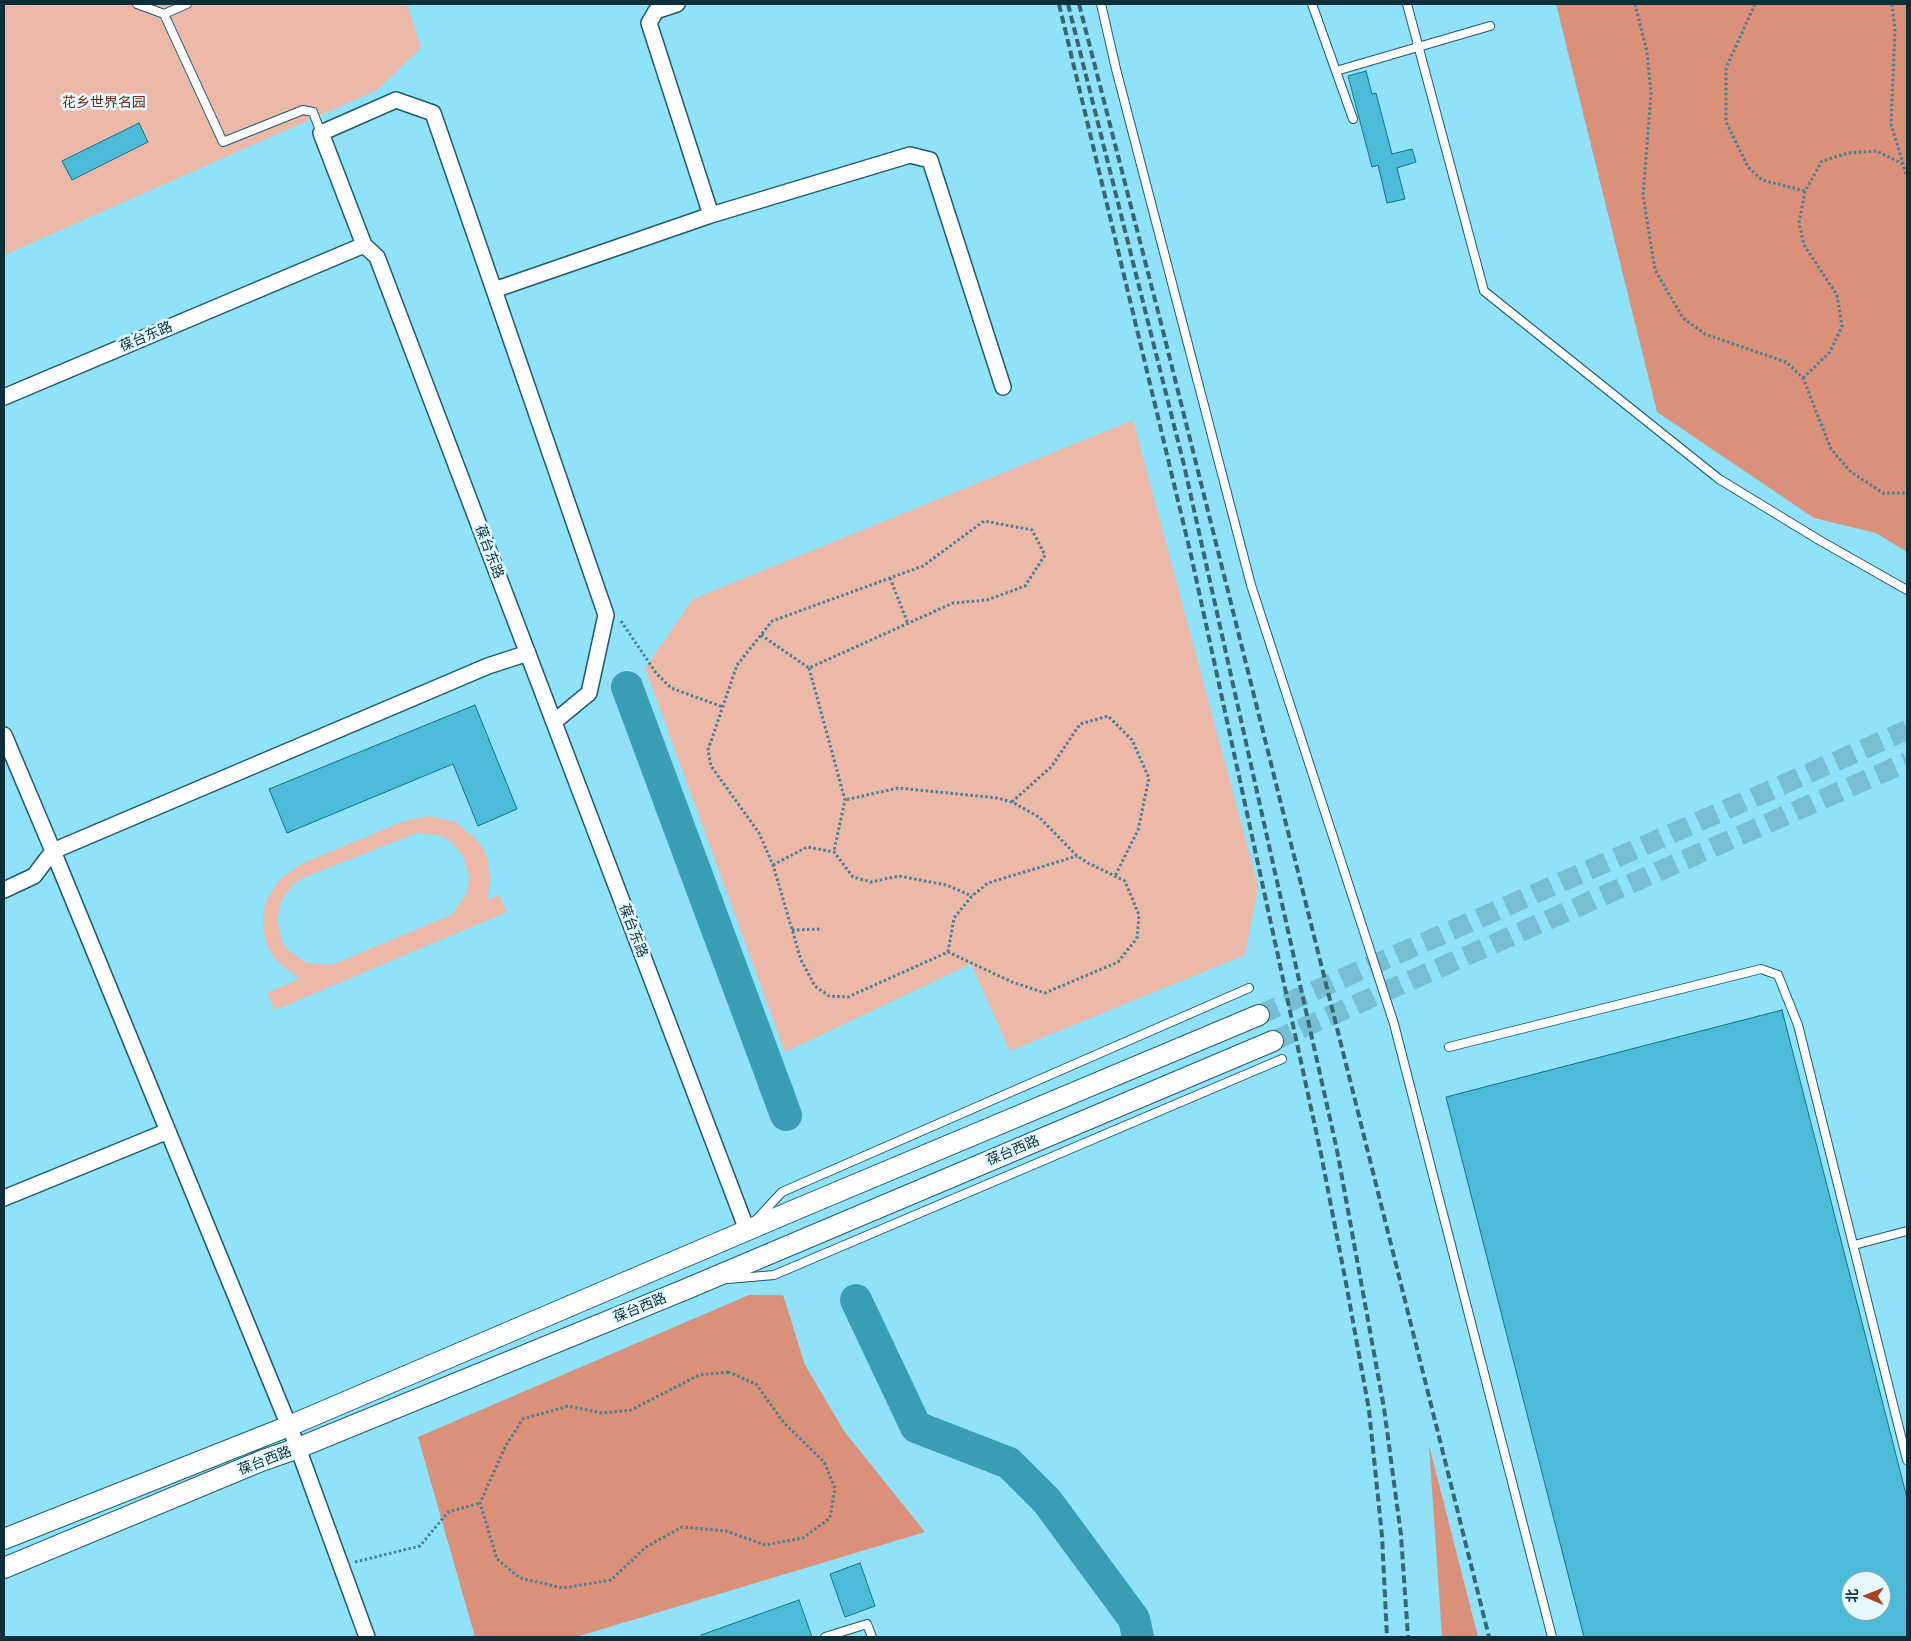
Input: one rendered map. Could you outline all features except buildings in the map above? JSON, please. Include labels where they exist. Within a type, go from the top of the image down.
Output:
[{"type":"street","points":[[677,4],[656,11],[649,23],[711,215]]},
{"type":"street","points":[[364,245],[321,134],[396,100],[433,113],[606,615],[589,693],[554,722]]},
{"type":"street","points":[[494,290],[711,215],[910,155],[930,160],[1003,387]]},
{"type":"street","name":"葆台东路","points":[[4,397],[364,245],[377,256],[747,1230]]},
{"type":"street","points":[[4,890],[34,876],[53,851],[488,666],[528,653]]},
{"type":"street","points":[[4,735],[298,1448],[367,1637]]},
{"type":"street","name":"葆台西路","points":[[4,1539],[289,1426],[747,1230],[1259,1015]]},
{"type":"street","name":"葆台西路","points":[[4,1568],[261,1461],[298,1448],[706,1281],[1273,1041]]},
{"type":"street","points":[[4,1198],[168,1131]]},
{"type":"lane","points":[[137,4],[164,14],[187,4]]},
{"type":"lane","points":[[1101,4],[1116,69],[1251,585],[1394,1024],[1552,1637]]},
{"type":"lane","points":[[1312,4],[1353,119]]},
{"type":"lane","points":[[1407,4],[1484,291],[1719,479],[1819,540],[1907,590]]},
{"type":"lane","points":[[164,14],[223,142],[303,110],[313,112],[321,134]]},
{"type":"lane","points":[[1336,71],[1490,26]]},
{"type":"lane","points":[[1450,1047],[1761,968],[1778,975],[1798,1025],[1907,1460]]},
{"type":"lane","points":[[747,1230],[782,1192],[1248,988]]},
{"type":"lane","points":[[706,1281],[774,1275],[1282,1059]]},
{"type":"lane","points":[[1854,1245],[1907,1231]]},
{"type":"lane","points":[[825,1637],[867,1624],[872,1637]]},
{"type":"path","points":[[1635,4],[1647,52],[1651,94],[1643,195],[1655,270],[1683,318],[1705,334],[1786,362],[1803,378],[1831,449],[1851,472],[1884,493],[1907,493]]},
{"type":"path","points":[[1755,4],[1726,68],[1726,122],[1748,167],[1762,180],[1805,191]]},
{"type":"path","points":[[1892,4],[1895,30],[1890,124],[1907,177]]},
{"type":"path","points":[[1803,378],[1830,352],[1842,326],[1837,295],[1804,245],[1799,223],[1805,191],[1822,161],[1848,153],[1877,151],[1903,164]]},
{"type":"path","points":[[810,668],[952,603],[988,600],[1025,586],[1045,555],[1032,530],[984,521],[922,566],[772,621],[737,665],[708,750],[711,766],[759,833],[773,865],[801,960],[815,986],[829,996],[848,997],[948,952],[1012,982],[1045,992],[1118,962],[1136,938],[1139,915],[1125,881],[1077,856],[1039,817],[1012,802],[997,798],[898,788],[845,800]]},
{"type":"path","points":[[890,578],[908,624]]},
{"type":"path","points":[[619,617],[656,673],[671,688],[723,707]]},
{"type":"path","points":[[761,635],[810,668],[845,800],[834,852]]},
{"type":"path","points":[[1012,802],[1052,766],[1080,724],[1108,716],[1132,740],[1149,778],[1138,830],[1115,876]]},
{"type":"path","points":[[773,865],[807,847],[834,852],[852,877],[871,882],[899,876],[946,885],[972,896]]},
{"type":"path","points":[[948,952],[954,918],[972,896],[988,883],[1077,856]]},
{"type":"path","points":[[792,930],[821,929]]},
{"type":"path","points":[[728,1372],[756,1384],[784,1423],[824,1462],[835,1488],[830,1518],[803,1538],[765,1545],[726,1531],[682,1527],[646,1547],[611,1580],[564,1588],[520,1578],[497,1559],[480,1503],[506,1445],[523,1419],[568,1406],[602,1413],[631,1410],[698,1375],[728,1372]]},
{"type":"path","points":[[341,1566],[420,1546],[448,1512],[480,1503]]},
{"type":"green space","name":"花乡世界名园","points":[[4,4],[407,4],[421,48],[377,90],[4,255]]},
{"type":"green space","points":[[1133,420],[1258,886],[1245,955],[1010,1051],[971,964],[785,1052],[645,668],[693,599]]},
{"type":"green space","points":[[430,816],[455,822],[475,838],[483,848],[488,860],[490,886],[487,900],[499,895],[507,912],[275,1010],[267,993],[299,979],[278,962],[270,951],[265,939],[263,914],[266,901],[280,879],[301,864],[404,821]],"holes":[[[417,833],[439,835],[449,840],[463,856],[469,877],[468,888],[464,898],[451,915],[329,965],[307,963],[289,951],[282,942],[277,921],[281,900],[295,883],[305,877]]]},
{"type":"shaded area","points":[[1556,4],[1907,4],[1907,552],[1876,533],[1814,518],[1657,412]]},
{"type":"shaded area","points":[[749,1295],[783,1295],[805,1365],[844,1431],[925,1532],[576,1637],[475,1637],[418,1437]]},
{"type":"shaded area","points":[[1429,1445],[1478,1637],[1442,1637]]},
{"type":"waterway","points":[[627,687],[786,1115]]},
{"type":"waterway","points":[[856,1300],[916,1427],[1009,1463],[1047,1501],[1134,1619],[1138,1637]]},
{"type":"tunnel","points":[[1259,1015],[1907,730]]},
{"type":"tunnel","points":[[1273,1041],[1907,762]]},
{"type":"railway","points":[[1059,4],[1191,555],[1321,1154],[1369,1410],[1382,1536],[1387,1637]]},
{"type":"railway","points":[[1068,4],[1184,465],[1337,1150],[1384,1408],[1401,1535],[1408,1637]]},
{"type":"railway","points":[[1079,4],[1163,331],[1489,1637]]}]
